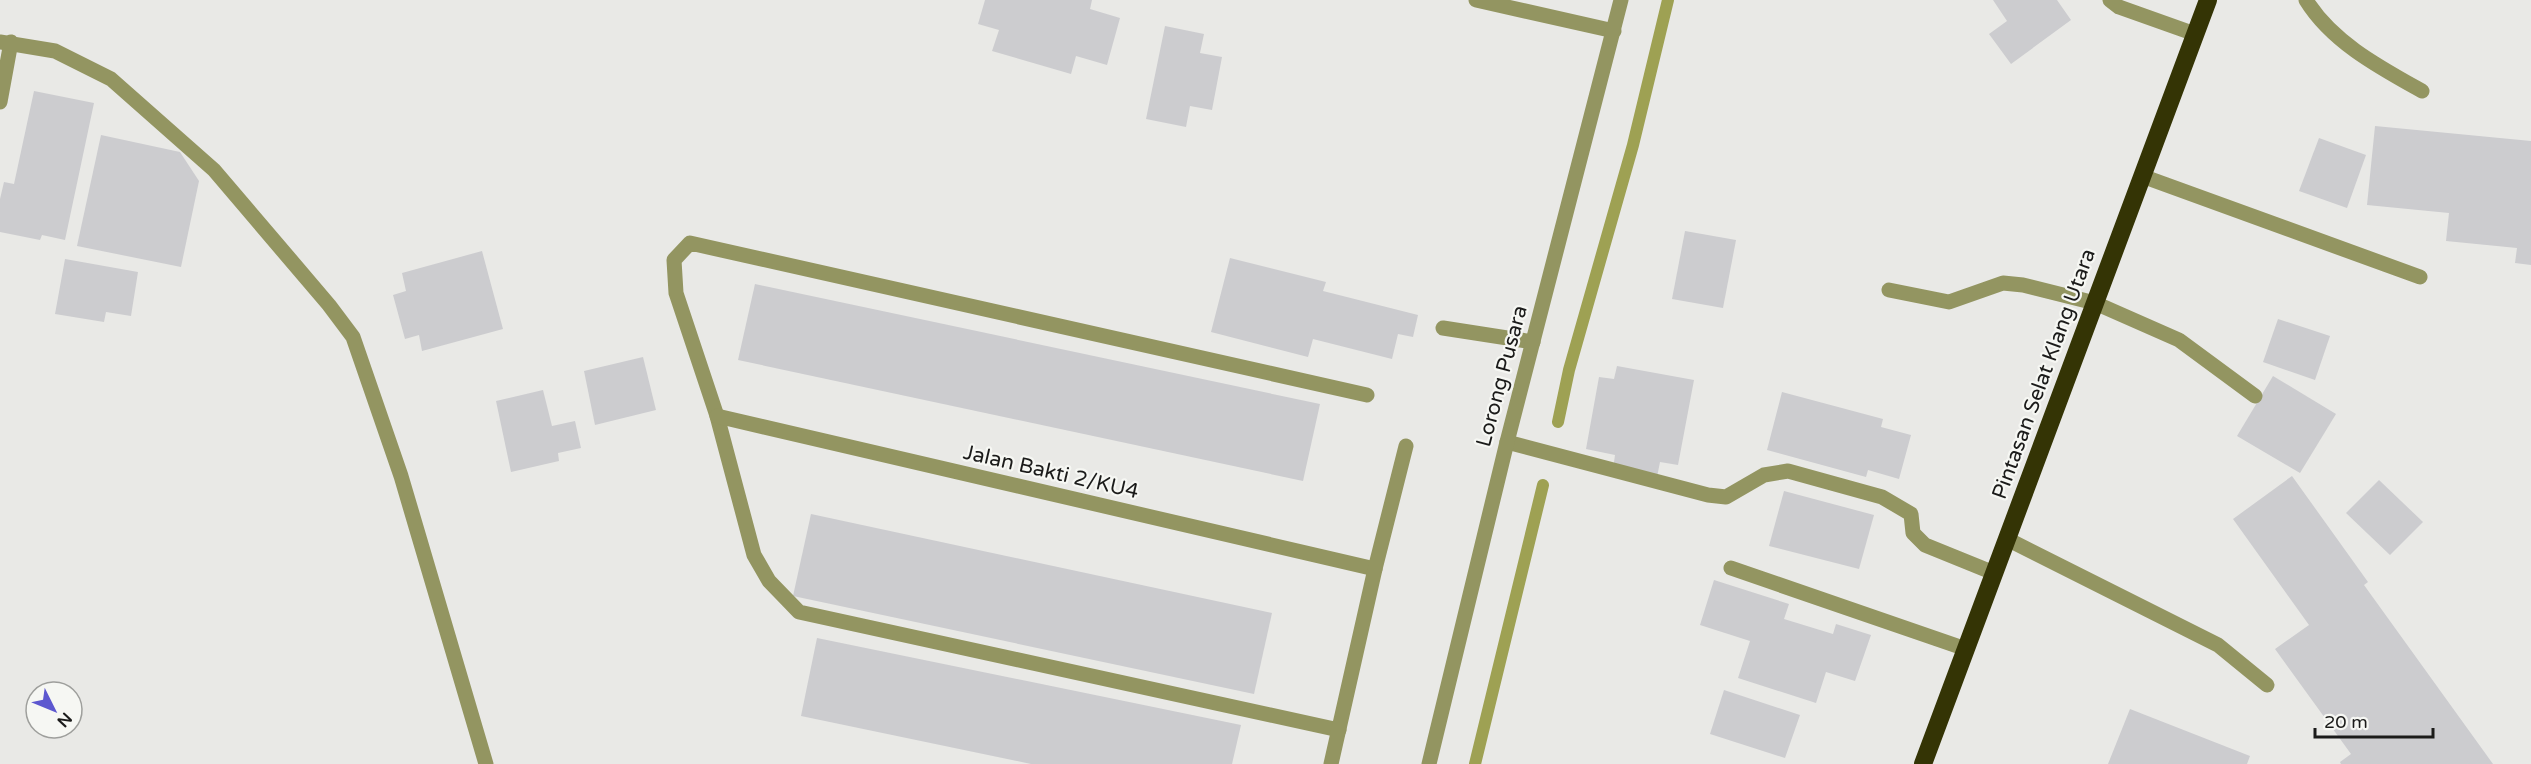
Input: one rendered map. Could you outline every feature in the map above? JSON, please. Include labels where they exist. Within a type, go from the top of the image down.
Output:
[{"type":"highway","name":"Pintasan Selat Klang Utara","points":[[1923,764],[2208,0]]},
{"type":"street","points":[[1476,0],[1614,31]]},
{"type":"street","name":"Lorong Pusara","points":[[1429,764],[1507,442],[1621,0]]},
{"type":"street","points":[[2109,0],[2119,7],[2195,34]]},
{"type":"street","points":[[2306,0],[2316,16],[2367,60],[2422,91]]},
{"type":"street","points":[[0,102],[5,42],[55,51],[111,79],[214,170],[329,305],[353,337],[401,476],[486,764]]},
{"type":"street","points":[[2142,176],[2420,277]]},
{"type":"street","points":[[1339,730],[799,612],[769,581],[754,555],[717,416],[676,292],[674,260],[690,243],[1314,381],[1367,395]]},
{"type":"street","points":[[1889,290],[1948,302],[2003,283],[2023,285],[2095,303],[2179,340],[2255,396]]},
{"type":"street","points":[[1443,328],[1533,342]]},
{"type":"street","name":"Jalan Bakti 2/KU4","points":[[717,416],[1375,569]]},
{"type":"street","points":[[1507,442],[1708,495],[1726,497],[1764,475],[1788,471],[1882,497],[1911,514],[1913,533],[1925,545],[1994,573]]},
{"type":"street","points":[[1330,764],[1406,446]]},
{"type":"street","points":[[2007,539],[2218,645],[2267,685]]},
{"type":"street","points":[[1731,568],[1966,650]]},
{"type":"building","points":[[985,0],[1092,0],[1090,9],[1120,18],[1107,65],[1076,56],[1071,74],[992,51],[999,30],[978,24]]},
{"type":"building","points":[[1993,0],[2057,0],[2071,20],[2011,64],[1989,34],[2007,21]]},
{"type":"building","points":[[1165,26],[1204,34],[1200,53],[1222,57],[1212,110],[1190,106],[1186,127],[1146,119]]},
{"type":"building","points":[[34,91],[94,103],[65,240],[42,235],[40,240],[0,232],[0,199],[4,182],[14,184]]},
{"type":"building","points":[[2375,126],[2531,141],[2531,265],[2515,263],[2517,248],[2446,241],[2449,213],[2367,205]]},
{"type":"building","points":[[101,135],[180,152],[199,181],[181,267],[77,246]]},
{"type":"building","points":[[2319,138],[2366,155],[2347,208],[2299,191]]},
{"type":"building","points":[[1685,231],[1736,240],[1723,308],[1672,299]]},
{"type":"building","points":[[482,251],[503,329],[422,351],[419,335],[405,339],[393,295],[406,291],[402,273]]},
{"type":"building","points":[[1230,258],[1326,282],[1323,291],[1418,315],[1413,337],[1398,334],[1392,359],[1313,339],[1308,357],[1211,332]]},
{"type":"building","points":[[65,259],[138,272],[131,316],[106,312],[104,322],[55,314]]},
{"type":"building","points":[[755,284],[1320,404],[1303,481],[738,360]]},
{"type":"building","points":[[2278,319],[2330,336],[2315,380],[2263,362]]},
{"type":"building","points":[[643,357],[656,410],[595,425],[584,371]]},
{"type":"building","points":[[1617,366],[1694,380],[1678,465],[1660,462],[1657,477],[1613,469],[1615,455],[1586,449],[1599,377],[1614,379]]},
{"type":"building","points":[[2273,376],[2336,414],[2300,473],[2237,436]]},
{"type":"building","points":[[543,390],[552,426],[575,421],[581,448],[558,453],[559,461],[511,472],[496,401]]},
{"type":"building","points":[[1782,392],[1883,419],[1881,427],[1911,435],[1899,479],[1868,470],[1866,477],[1767,450]]},
{"type":"building","points":[[2292,476],[2368,582],[2364,585],[2493,764],[2341,764],[2340,762],[2351,754],[2275,649],[2309,625],[2233,519]]},
{"type":"building","points":[[2379,480],[2423,522],[2390,555],[2346,513]]},
{"type":"building","points":[[1784,491],[1874,515],[1859,569],[1769,546]]},
{"type":"building","points":[[811,514],[1272,613],[1254,694],[793,596]]},
{"type":"building","points":[[1714,580],[1789,604],[1784,619],[1833,634],[1836,624],[1871,635],[1855,681],[1826,672],[1816,703],[1738,678],[1750,641],[1700,625]]},
{"type":"building","points":[[817,638],[1241,725],[1232,764],[1031,764],[801,716]]},
{"type":"building","points":[[1724,690],[1800,715],[1785,758],[1710,734]]},
{"type":"building","points":[[2130,709],[2250,756],[2247,764],[2108,764]]},
{"type":"waterway","points":[[1558,422],[1569,370],[1633,145],[1668,0]]},
{"type":"waterway","points":[[1475,764],[1543,485]]}]
